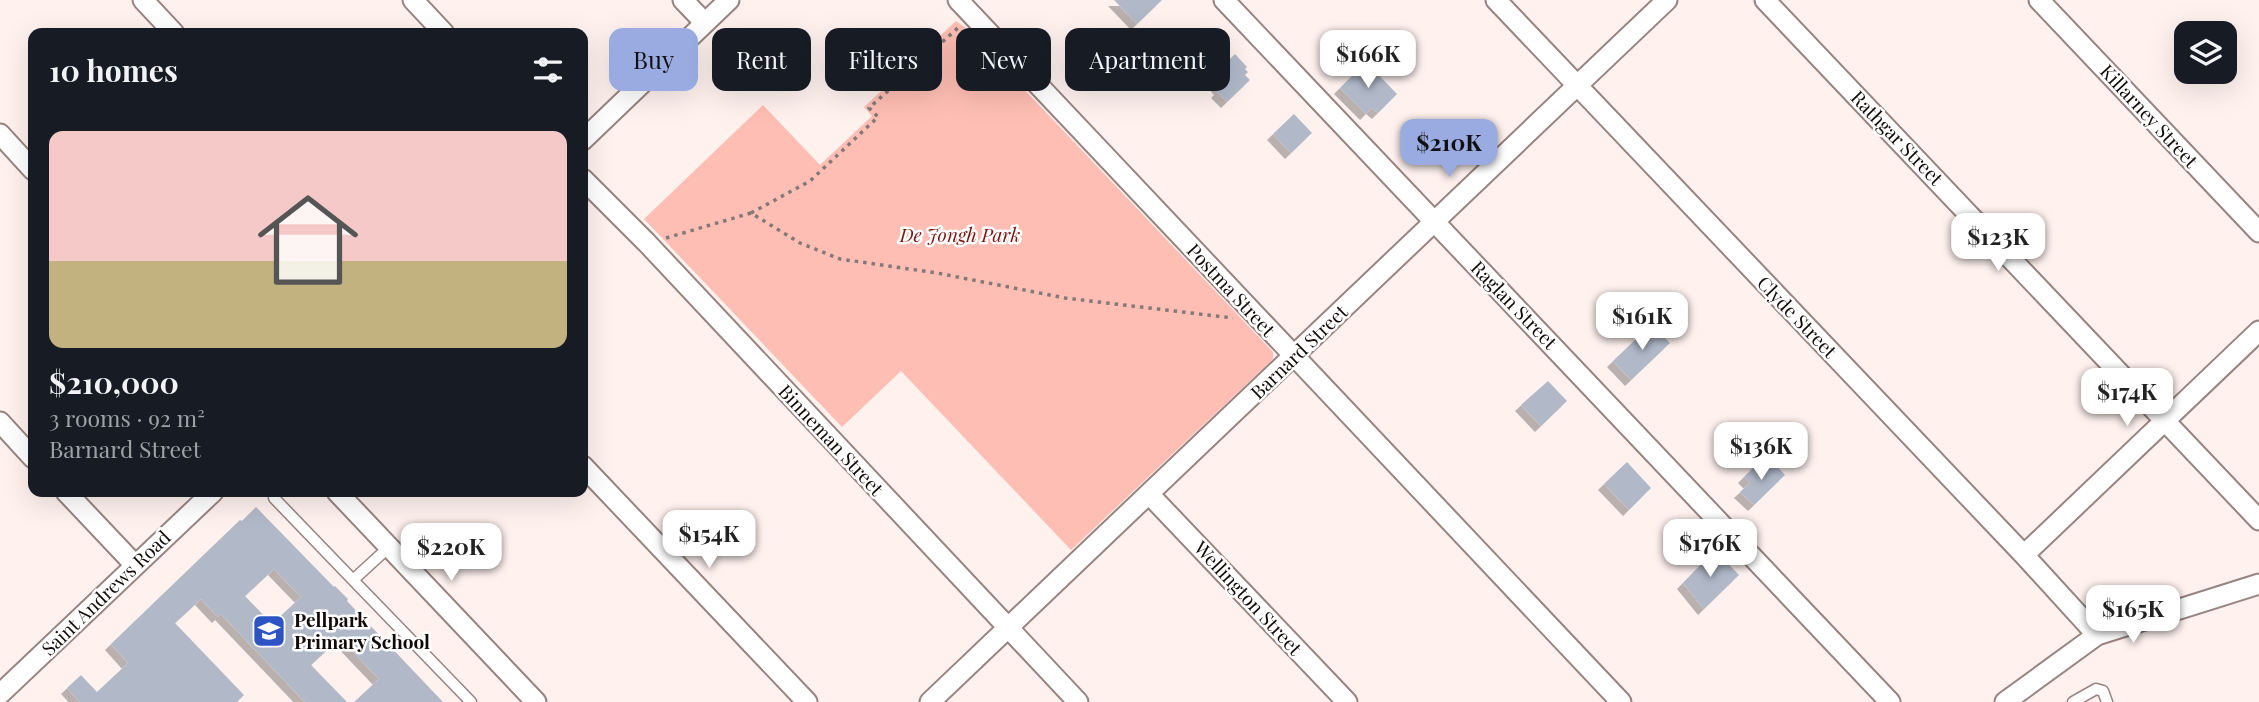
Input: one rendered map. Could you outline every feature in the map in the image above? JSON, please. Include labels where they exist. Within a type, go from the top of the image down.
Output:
[{"type":"street","points":[[143,0],[169,28]]},
{"type":"street","points":[[413,0],[439,28]]},
{"type":"street","points":[[683,0],[705,23]]},
{"type":"street","points":[[588,135],[729,0]]},
{"type":"street","name":"Postma Street","points":[[958,0],[1621,702]]},
{"type":"street","name":"Raglan Street","points":[[1224,0],[1891,702]]},
{"type":"street","name":"Clyde Street","points":[[1496,0],[2097,635]]},
{"type":"street","name":"Barnard Street","points":[[930,702],[1667,0]]},
{"type":"street","name":"Rathgar Street","points":[[1765,0],[2259,520]]},
{"type":"street","name":"Killarney Street","points":[[2039,0],[2259,232]]},
{"type":"street","points":[[0,134],[28,165]]},
{"type":"street","name":"Binneman Street","points":[[588,184],[647,243],[1079,702]]},
{"type":"street","points":[[2024,555],[2259,331]]},
{"type":"street","points":[[0,422],[28,452]]},
{"type":"street","points":[[588,471],[807,702]]},
{"type":"street","name":"Wellington Street","points":[[1149,494],[1347,702]]},
{"type":"street","points":[[71,497],[135,565]]},
{"type":"street","name":"Saint Andrews Road","points":[[0,694],[208,497]]},
{"type":"street","points":[[342,497],[536,702]]},
{"type":"street","points":[[2005,702],[2097,635],[2259,584]]},
{"type":"lane","points":[[274,498],[471,702]]},
{"type":"lane","points":[[354,580],[389,547]]},
{"type":"lane","points":[[2073,702],[2096,689],[2103,691],[2107,702]]},
{"type":"path","points":[[657,240],[751,213],[798,189],[817,175],[878,117],[869,108],[961,25]]},
{"type":"path","points":[[751,213],[800,243],[840,259],[937,273],[1078,300],[1242,319]]},
{"type":"green space","name":"De Jongh Park","points":[[956,21],[966,28],[956,28],[956,91],[1026,91],[1273,352],[1273,359],[1071,550],[901,371],[842,427],[644,219],[763,105],[820,165],[872,116],[864,107],[881,91],[942,91],[942,34]]},
{"type":"building","points":[[1114,0],[1162,0],[1137,24]]},
{"type":"building","points":[[1235,54],[1247,67],[1245,69],[1248,72],[1245,75],[1250,80],[1227,102],[1217,92],[1230,91],[1230,59]]},
{"type":"building","points":[[1366,62],[1397,94],[1378,113],[1372,108],[1366,114],[1340,88]]},
{"type":"building","points":[[1294,114],[1312,133],[1291,153],[1273,134]]},
{"type":"building","points":[[1652,324],[1670,343],[1631,380],[1613,361]]},
{"type":"building","points":[[1548,381],[1567,401],[1541,426],[1521,405]]},
{"type":"building","points":[[1772,461],[1785,475],[1754,505],[1740,492],[1750,483],[1744,477],[1754,467],[1759,473]]},
{"type":"building","points":[[1627,462],[1651,488],[1629,510],[1604,484]]},
{"type":"building","points":[[256,507],[348,599],[443,702],[354,702],[379,679],[340,638],[311,665],[347,702],[305,702],[221,614],[218,617],[201,599],[175,623],[244,695],[237,702],[80,702],[67,688],[81,675],[97,692],[128,663],[111,644]],"holes":[[[274,569],[301,597],[272,624],[245,596]]]},
{"type":"building","points":[[1715,550],[1739,575],[1704,609],[1683,583]]},
{"type":"place","name":"Pellpark Primary School","points":[[269,631]]}]
